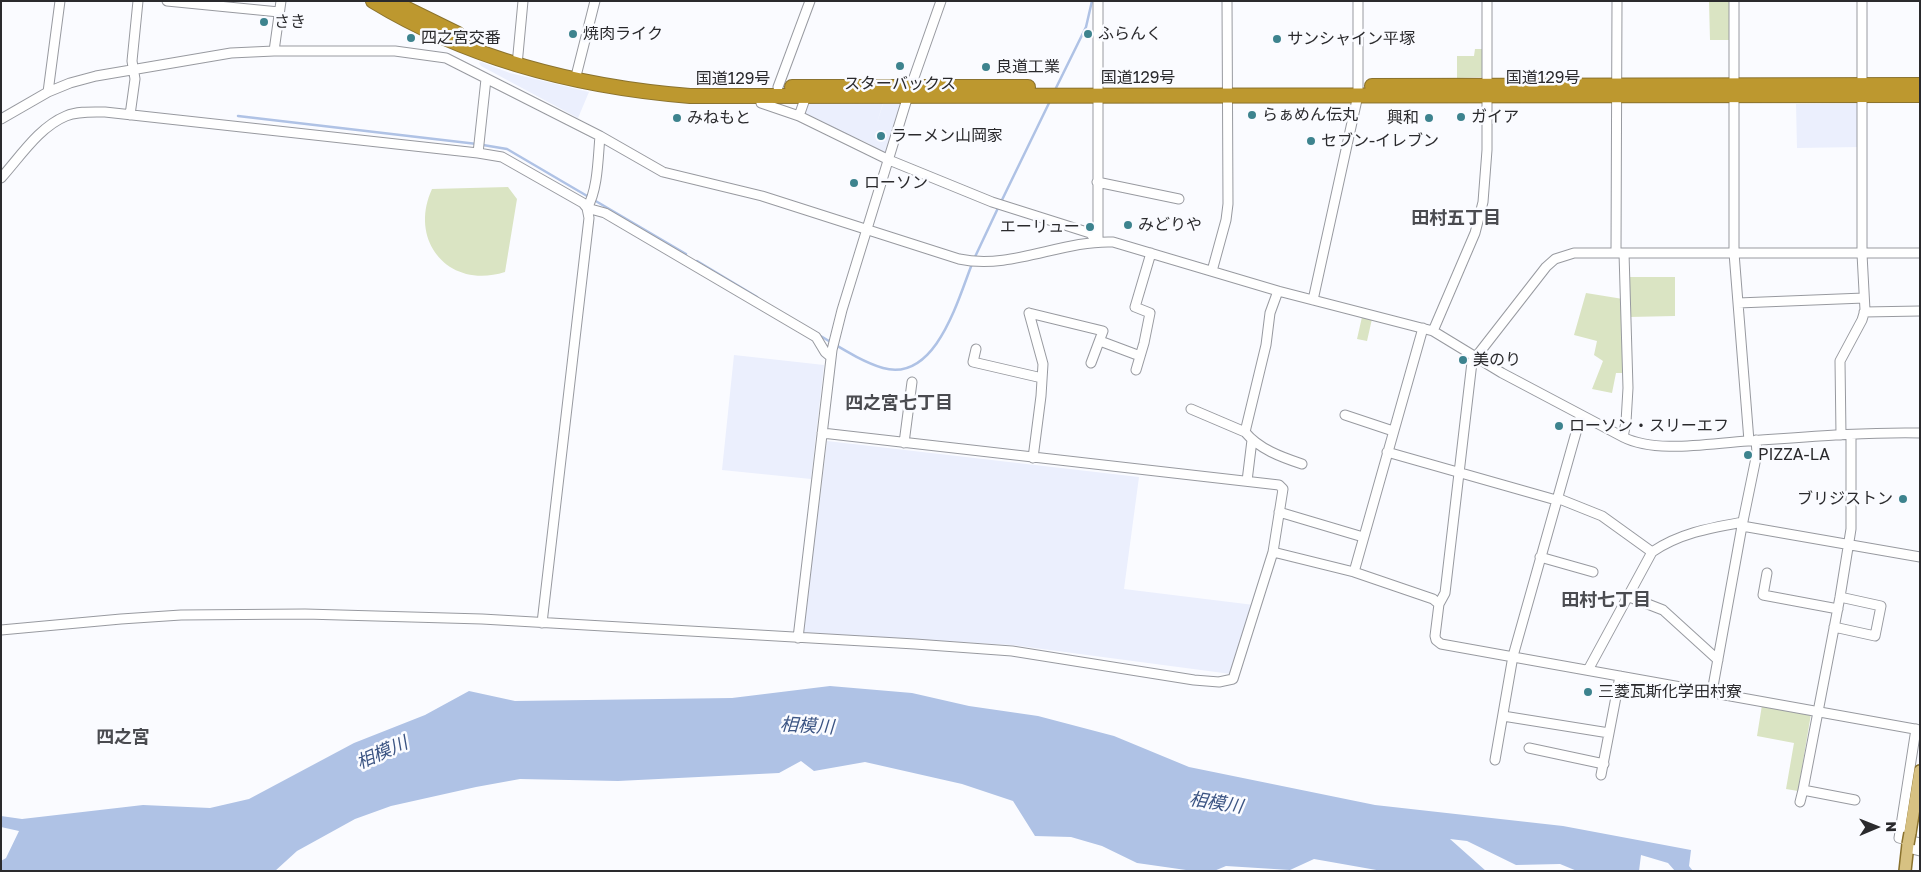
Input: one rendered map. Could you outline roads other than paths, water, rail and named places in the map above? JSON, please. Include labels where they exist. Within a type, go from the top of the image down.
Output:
[{"type":"highway","name":"国道129号","points":[[373,1],[408,22],[517,61],[646,93],[690,96],[760,96],[783,92],[806,96],[910,91]]},
{"type":"highway","name":"国道129号","points":[[391,1],[411,7],[454,37]]},
{"type":"highway","name":"国道129号","points":[[576,76],[647,84],[783,92],[1862,90],[1920,85]]},
{"type":"highway","name":"国道129号","points":[[1862,90],[1920,95]]},
{"type":"main road","points":[[1904,871],[1914,844],[1920,771]]},
{"type":"street","points":[[48,92],[60,1]]},
{"type":"street","points":[[130,115],[135,79],[132,61],[138,1]]},
{"type":"street","points":[[166,1],[279,12]]},
{"type":"street","points":[[274,51],[281,1]]},
{"type":"street","points":[[517,61],[523,1]]},
{"type":"street","points":[[576,76],[595,1]]},
{"type":"street","points":[[784,111],[783,92],[810,1]]},
{"type":"street","points":[[798,638],[831,353],[910,91],[941,1]]},
{"type":"street","points":[[1098,1],[1098,242]]},
{"type":"street","points":[[1212,271],[1226,220],[1228,204],[1227,1]]},
{"type":"street","points":[[1313,300],[1358,90],[1358,1]]},
{"type":"street","points":[[1433,331],[1475,233],[1483,202],[1487,150],[1487,1]]},
{"type":"street","points":[[1617,1],[1616,90],[1620,252],[1628,388],[1626,422],[1622,437]]},
{"type":"street","points":[[1712,692],[1742,524],[1757,453],[1753,440],[1734,253],[1734,1]]},
{"type":"street","points":[[1840,435],[1840,361],[1862,320],[1864,312],[1862,254],[1862,1]]},
{"type":"street","points":[[446,58],[454,37]]},
{"type":"street","points":[[1,119],[48,92],[83,79],[231,53],[395,51],[446,58],[600,136],[653,168],[673,176],[762,196],[969,261],[1015,259],[1098,242],[1123,244],[1278,291],[1433,331],[1476,358],[1622,437],[1637,443],[1671,446],[1920,432]]},
{"type":"street","points":[[478,153],[486,79]]},
{"type":"street","points":[[760,96],[760,103],[799,116],[889,160],[992,202],[1090,233],[1098,242]]},
{"type":"street","points":[[799,116],[806,96]]},
{"type":"street","points":[[1,178],[51,125],[66,116],[81,113],[105,112],[502,157],[583,203],[605,213],[816,337],[825,352],[831,353]]},
{"type":"street","points":[[542,623],[590,205],[594,191],[600,136]]},
{"type":"street","points":[[1097,182],[1179,199]]},
{"type":"street","points":[[1914,844],[1899,838],[1918,730],[1441,644],[1436,640],[1435,636],[1439,604],[1445,593],[1472,362],[1525,292],[1555,259],[1574,253],[1620,252],[1920,253]]},
{"type":"street","points":[[1136,370],[1150,312],[1135,307],[1151,253]]},
{"type":"street","points":[[1245,432],[1266,345],[1270,313],[1278,291]]},
{"type":"street","points":[[1738,303],[1864,298]]},
{"type":"street","points":[[1864,312],[1920,311]]},
{"type":"street","points":[[1033,458],[1043,364],[1029,314],[1103,331],[1091,363]]},
{"type":"street","points":[[1354,572],[1423,328]]},
{"type":"street","points":[[1100,341],[1140,356]]},
{"type":"street","points":[[976,349],[973,362],[1042,378]]},
{"type":"street","points":[[904,443],[912,382]]},
{"type":"street","points":[[1191,409],[1245,432],[1252,440],[1257,441],[1266,450],[1302,464]]},
{"type":"street","points":[[1345,414],[1393,431]]},
{"type":"street","points":[[1495,760],[1513,656],[1581,415]]},
{"type":"street","points":[[1,630],[181,615],[305,614],[482,619],[1012,651],[1194,680],[1228,681],[1233,679],[1273,552],[1283,489],[1279,484],[822,433]]},
{"type":"street","points":[[1800,802],[1849,544],[1852,510],[1851,435]]},
{"type":"street","points":[[1247,481],[1252,440]]},
{"type":"street","points":[[1387,452],[1459,474],[1556,499],[1602,516],[1652,552]]},
{"type":"street","points":[[1279,512],[1363,537]]},
{"type":"street","points":[[1588,670],[1652,552],[1669,541],[1708,528],[1742,524],[1920,558]]},
{"type":"street","points":[[1273,552],[1354,572],[1396,585],[1433,599],[1439,604]]},
{"type":"street","points":[[1540,557],[1593,572]]},
{"type":"street","points":[[1767,573],[1763,595],[1838,608]]},
{"type":"street","points":[[1627,596],[1662,610],[1718,660]]},
{"type":"street","points":[[1834,627],[1874,636],[1881,606],[1840,597]]},
{"type":"street","points":[[1601,775],[1620,676]]},
{"type":"street","points":[[1503,716],[1609,733]]},
{"type":"street","points":[[1529,748],[1604,764]]},
{"type":"street","points":[[1802,790],[1855,800]]},
{"type":"water","name":"相模川","points":[[830,686],[912,693],[969,706],[1038,716],[1114,736],[1189,767],[1375,805],[1563,826],[1691,850],[1689,866],[1693,871],[1675,871],[1668,863],[1641,855],[1639,871],[1577,871],[1560,864],[1516,865],[1467,841],[1450,839],[1486,871],[1382,871],[1314,859],[1290,870],[1226,866],[1214,871],[1193,871],[1137,863],[1102,846],[1071,837],[1035,836],[1013,801],[962,784],[865,762],[814,771],[801,761],[779,773],[618,781],[520,779],[476,787],[391,806],[355,819],[297,851],[275,871],[1,871],[1,861],[6,858],[19,831],[1,827],[1,816],[22,819],[143,805],[210,808],[249,799],[354,743],[425,715],[469,691],[515,701],[732,698]]},
{"type":"waterway","points":[[1054,92],[1086,27],[1092,1]]},
{"type":"waterway","points":[[1001,202],[1050,101]]},
{"type":"waterway","points":[[238,116],[477,144]]},
{"type":"waterway","points":[[483,145],[507,149],[686,254]]},
{"type":"waterway","points":[[974,259],[998,208]]},
{"type":"waterway","points":[[697,261],[757,297]]},
{"type":"waterway","points":[[817,334],[858,357],[883,368],[901,369],[917,363],[931,351],[942,335],[952,316],[972,264]]},
{"type":"place","name":"さき","points":[[264,22]]},
{"type":"place","name":"焼肉ライク","points":[[573,34]]},
{"type":"place","name":"ふらんく","points":[[1088,34]]},
{"type":"place","name":"四之宮交番","points":[[411,38]]},
{"type":"place","name":"サンシャイン平塚","points":[[1277,39]]},
{"type":"place","name":"スターバックス","points":[[900,66]]},
{"type":"place","name":"良道工業","points":[[986,67]]},
{"type":"place","name":"らぁめん伝丸","points":[[1252,115]]},
{"type":"place","name":"ガイア","points":[[1461,117]]},
{"type":"place","name":"みねもと","points":[[677,118]]},
{"type":"place","name":"興和","points":[[1429,118]]},
{"type":"place","name":"ラーメン山岡家","points":[[881,136]]},
{"type":"place","name":"セブン-イレブン","points":[[1311,141]]},
{"type":"place","name":"ローソン","points":[[854,183]]},
{"type":"place","name":"みどりや","points":[[1128,225]]},
{"type":"place","name":"エーリュー","points":[[1090,227]]},
{"type":"place","name":"美のり","points":[[1463,360]]},
{"type":"place","name":"ローソン・スリーエフ","points":[[1559,426]]},
{"type":"place","name":"PIZZA-LA","points":[[1748,455]]},
{"type":"place","name":"ブリジストン","points":[[1903,499]]},
{"type":"place","name":"三菱瓦斯化学田村寮","points":[[1588,692]]},
{"type":"district","name":"田村五丁目","points":[[1456,218]]},
{"type":"district","name":"四之宮七丁目","points":[[899,403]]},
{"type":"district","name":"田村七丁目","points":[[1606,600]]},
{"type":"district","name":"四之宮","points":[[123,737]]}]
